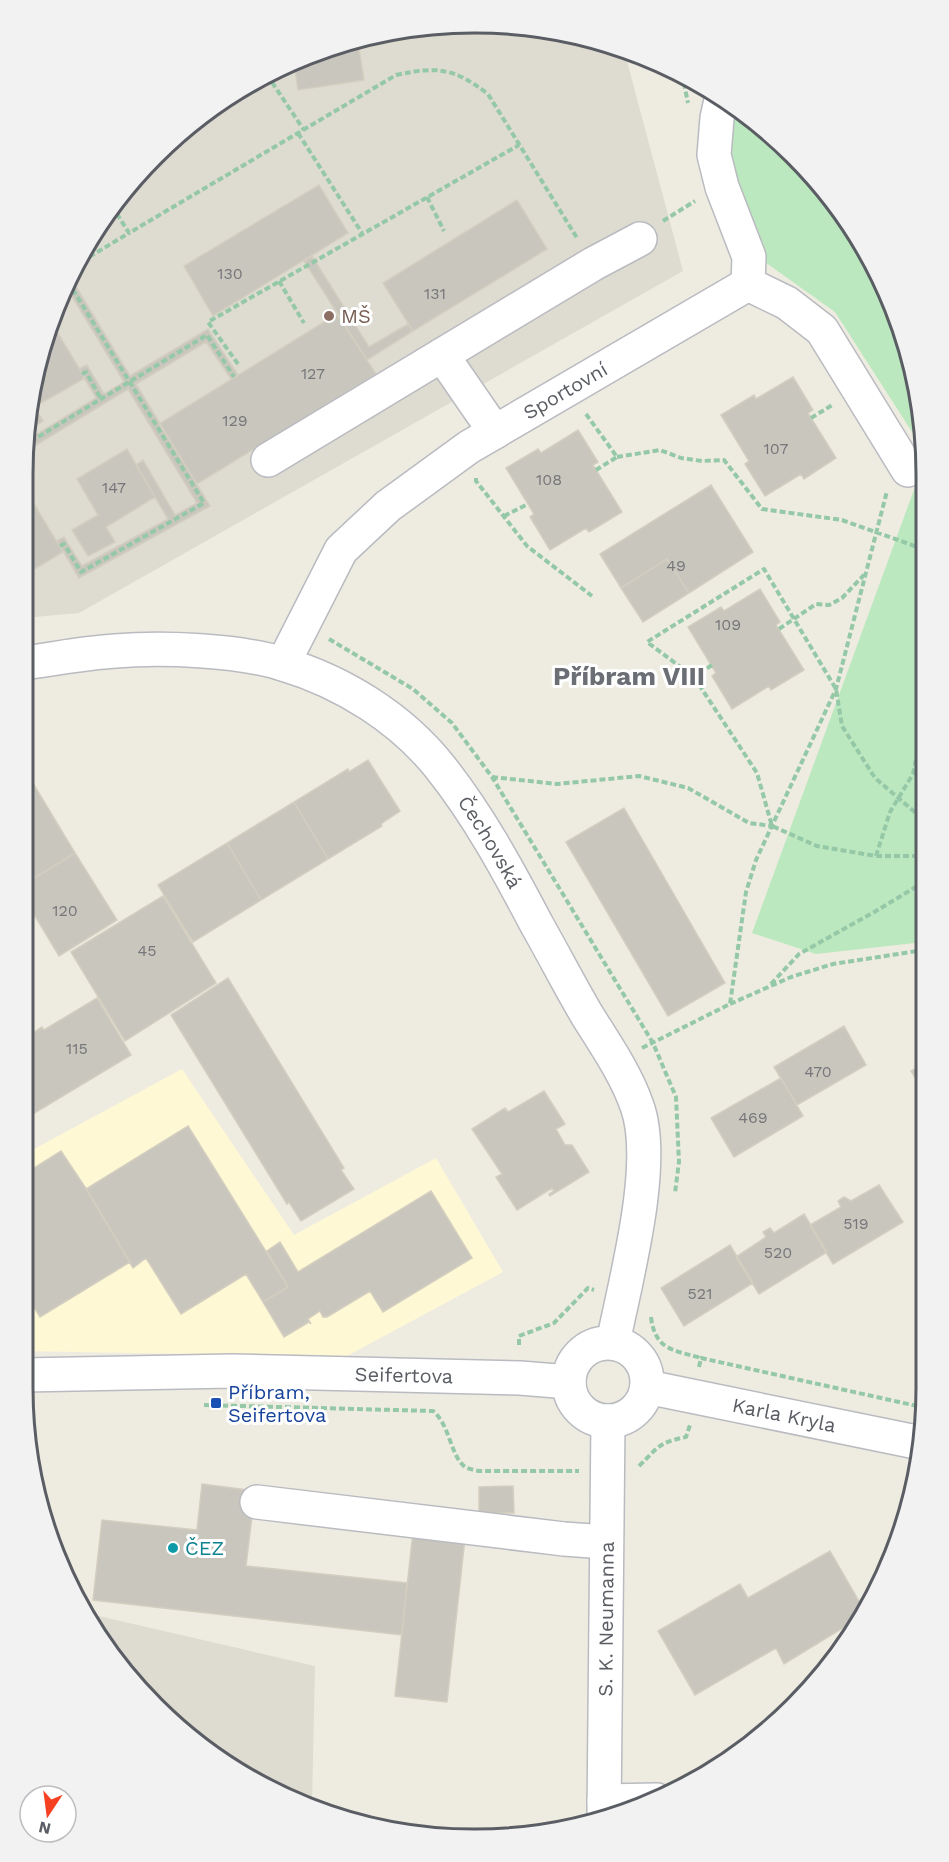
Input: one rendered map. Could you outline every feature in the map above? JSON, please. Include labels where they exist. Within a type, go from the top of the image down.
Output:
[{"type":"street","points":[[720,107],[714,155],[722,187],[749,257],[748,284],[787,303],[822,330],[899,476]]},
{"type":"street","points":[[268,460],[593,264],[640,239]]},
{"type":"street","name":"Sportovní","points":[[283,664],[341,550],[388,506],[469,447],[748,284]]},
{"type":"street","points":[[442,355],[495,432]]},
{"type":"street","name":"Čechovská","points":[[33,662],[116,651],[177,651],[233,654],[283,664],[332,683],[377,708],[409,734],[439,765],[463,797],[492,843],[638,1107],[644,1146],[642,1188],[633,1247],[613,1342]]},
{"type":"street","points":[[613,1342],[628,1348],[640,1359],[647,1374],[647,1387],[644,1397],[634,1411],[618,1420],[608,1421],[596,1419],[582,1411],[572,1398],[569,1382],[572,1366],[582,1352],[596,1344],[613,1342]]},
{"type":"street","name":"Seifertova","points":[[33,1375],[232,1371],[520,1378],[569,1382]]},
{"type":"street","name":"Karla Kryla","points":[[647,1387],[912,1441]]},
{"type":"street","name":"S. K. Neumanna","points":[[604,1808],[608,1421]]},
{"type":"street","points":[[257,1502],[564,1539],[606,1542]]},
{"type":"path","points":[[91,256],[396,75],[422,69],[449,71],[470,80],[488,94],[593,264]]},
{"type":"path","points":[[272,83],[304,130]]},
{"type":"path","points":[[685,87],[686,94]]},
{"type":"path","points":[[298,133],[362,233]]},
{"type":"path","points":[[238,364],[208,322],[519,145]]},
{"type":"path","points":[[640,239],[670,216],[722,187]]},
{"type":"path","points":[[427,197],[444,231]]},
{"type":"path","points":[[118,215],[129,233]]},
{"type":"path","points":[[279,281],[304,323]]},
{"type":"path","points":[[60,546],[64,544],[81,572],[204,503],[74,291]]},
{"type":"path","points":[[35,439],[207,335],[234,377]]},
{"type":"path","points":[[82,374],[86,372],[101,399]]},
{"type":"path","points":[[811,418],[838,401]]},
{"type":"path","points":[[583,410],[617,457]]},
{"type":"path","points":[[596,470],[617,457],[660,450],[681,458],[724,460],[762,509],[842,520],[916,546]]},
{"type":"path","points":[[477,470],[476,481],[527,546],[592,596]]},
{"type":"path","points":[[730,1004],[746,892],[756,860],[836,689],[876,532],[899,476]]},
{"type":"path","points":[[504,516],[528,504]]},
{"type":"path","points":[[772,826],[757,773],[694,677],[646,642],[764,569],[836,689],[842,726],[875,778],[916,812]]},
{"type":"path","points":[[779,629],[816,604],[828,605],[842,598],[865,574]]},
{"type":"path","points":[[694,677],[712,665]]},
{"type":"path","points":[[876,856],[890,812],[913,774],[916,759]]},
{"type":"path","points":[[492,777],[557,784],[639,776],[688,788],[749,823],[772,826],[818,846],[876,856],[916,856]]},
{"type":"path","points":[[769,987],[799,954],[916,887]]},
{"type":"path","points":[[615,1062],[730,1004],[791,977],[833,964],[916,951]]},
{"type":"path","points":[[519,1345],[519,1336],[554,1323],[588,1288],[597,1291]]},
{"type":"path","points":[[699,1372],[701,1358],[915,1406]]},
{"type":"path","points":[[203,1405],[433,1411],[441,1418],[459,1461],[466,1468],[479,1471],[588,1471]]},
{"type":"path","points":[[634,1470],[653,1450],[668,1441],[687,1437],[690,1423]]},
{"type":"shaded area","name":"MŠ","points":[[446,34],[503,34],[561,41],[627,60],[683,271],[79,613],[33,617],[33,474],[41,388],[56,333],[92,254],[124,206],[162,162],[206,124],[254,92],[333,56],[388,41]]},
{"type":"shaded area","points":[[182,1069],[294,1235],[436,1158],[503,1272],[345,1357],[33,1351],[33,1150]]},
{"type":"shaded area","points":[[97,1616],[315,1666],[312,1798],[279,1783],[229,1755],[183,1719],[143,1679],[107,1633]]},
{"type":"green space","points":[[729,113],[787,162],[842,229],[870,279],[893,333],[908,388],[914,435],[835,312],[755,255],[720,161]]},
{"type":"green space","points":[[916,484],[916,943],[816,954],[752,933]]},
{"type":"building","points":[[359,48],[364,80],[298,90],[295,72]]},
{"type":"building","points":[[319,185],[348,233],[213,316],[184,266]]},
{"type":"building","points":[[517,200],[547,249],[413,331],[383,283]]},
{"type":"building","points":[[312,256],[369,347],[408,324],[413,331],[367,360],[304,261]]},
{"type":"building","points":[[76,286],[130,376],[208,329],[238,375],[231,379],[206,342],[136,384],[210,506],[79,578],[57,541],[64,537],[82,566],[168,519],[136,465],[143,460],[175,515],[197,503],[128,389],[34,446],[35,435],[96,398],[79,369],[87,365],[104,394],[124,382],[72,296]]},
{"type":"building","points":[[337,314],[376,374],[197,484],[159,424]]},
{"type":"building","points":[[57,331],[85,378],[39,404]]},
{"type":"building","points":[[793,377],[813,410],[808,413],[836,458],[804,479],[801,474],[765,496],[745,464],[749,461],[721,415],[754,395],[756,399]]},
{"type":"building","points":[[38,413],[43,421],[36,425]]},
{"type":"building","points":[[578,430],[598,462],[593,465],[622,512],[589,532],[586,528],[550,550],[530,517],[534,514],[506,468],[538,449],[541,453]]},
{"type":"building","points":[[127,449],[155,497],[106,527],[115,542],[88,556],[72,530],[98,515],[77,479]]},
{"type":"building","points":[[711,485],[753,552],[689,593],[667,559],[621,588],[600,554]]},
{"type":"building","points":[[33,505],[63,552],[33,570]]},
{"type":"building","points":[[667,559],[689,593],[643,622],[621,588]]},
{"type":"building","points":[[760,589],[780,622],[776,625],[804,670],[771,690],[769,686],[732,709],[712,676],[716,673],[688,627],[721,607],[724,611]]},
{"type":"building","points":[[368,760],[400,811],[381,824],[382,826],[328,859],[294,802],[348,769],[349,772]]},
{"type":"building","points":[[33,786],[75,853],[33,879]]},
{"type":"building","points":[[294,802],[328,859],[261,900],[227,843]]},
{"type":"building","points":[[624,808],[725,983],[668,1016],[566,842]]},
{"type":"building","points":[[227,843],[261,900],[193,942],[158,885]]},
{"type":"building","points":[[75,853],[117,920],[59,956],[33,913],[33,879]]},
{"type":"building","points":[[163,896],[216,983],[125,1041],[71,952]]},
{"type":"building","points":[[228,978],[344,1168],[341,1170],[354,1189],[301,1221],[289,1202],[287,1204],[171,1015]]},
{"type":"building","points":[[97,998],[131,1055],[33,1114],[33,1033],[42,1027],[44,1030]]},
{"type":"building","points":[[844,1026],[866,1065],[797,1105],[774,1067]]},
{"type":"building","points":[[916,1068],[916,1079],[911,1071]]},
{"type":"building","points":[[781,1078],[803,1116],[734,1157],[711,1118]]},
{"type":"building","points":[[544,1091],[565,1124],[556,1129],[565,1145],[572,1145],[589,1172],[550,1196],[549,1194],[554,1191],[552,1188],[517,1210],[496,1177],[502,1174],[472,1129],[505,1108],[508,1112]]},
{"type":"building","points":[[188,1126],[288,1287],[263,1302],[246,1274],[181,1314],[146,1258],[133,1268],[86,1189]]},
{"type":"building","points":[[61,1151],[130,1262],[40,1317],[33,1305],[33,1169]]},
{"type":"building","points":[[879,1185],[903,1222],[833,1264],[810,1225],[841,1207],[838,1201],[844,1197],[851,1201]]},
{"type":"building","points":[[431,1191],[472,1258],[383,1312],[370,1291],[327,1317],[323,1317],[320,1311],[308,1319],[311,1324],[309,1322],[284,1337],[263,1302],[288,1287],[267,1251],[280,1242],[298,1272]]},
{"type":"building","points":[[804,1214],[827,1252],[759,1294],[736,1257],[766,1237],[763,1232],[770,1228],[774,1233]]},
{"type":"building","points":[[730,1245],[753,1283],[684,1326],[661,1288]]},
{"type":"building","name":"ČEZ","points":[[202,1484],[255,1491],[246,1566],[407,1583],[402,1635],[93,1600],[102,1520],[197,1530]]},
{"type":"building","points":[[513,1486],[514,1513],[479,1513],[479,1487]]},
{"type":"building","points":[[413,1532],[465,1538],[447,1702],[395,1696]]},
{"type":"building","points":[[830,1551],[860,1603],[846,1626],[784,1664],[776,1648],[695,1695],[658,1631],[740,1584],[748,1598]]},
{"type":"place","name":"MŠ","points":[[329,316]]},
{"type":"place","name":"Příbram, Seifertova","points":[[216,1403]]},
{"type":"place","name":"ČEZ","points":[[173,1548]]},
{"type":"district","name":"Příbram VIII","points":[[629,676]]}]
